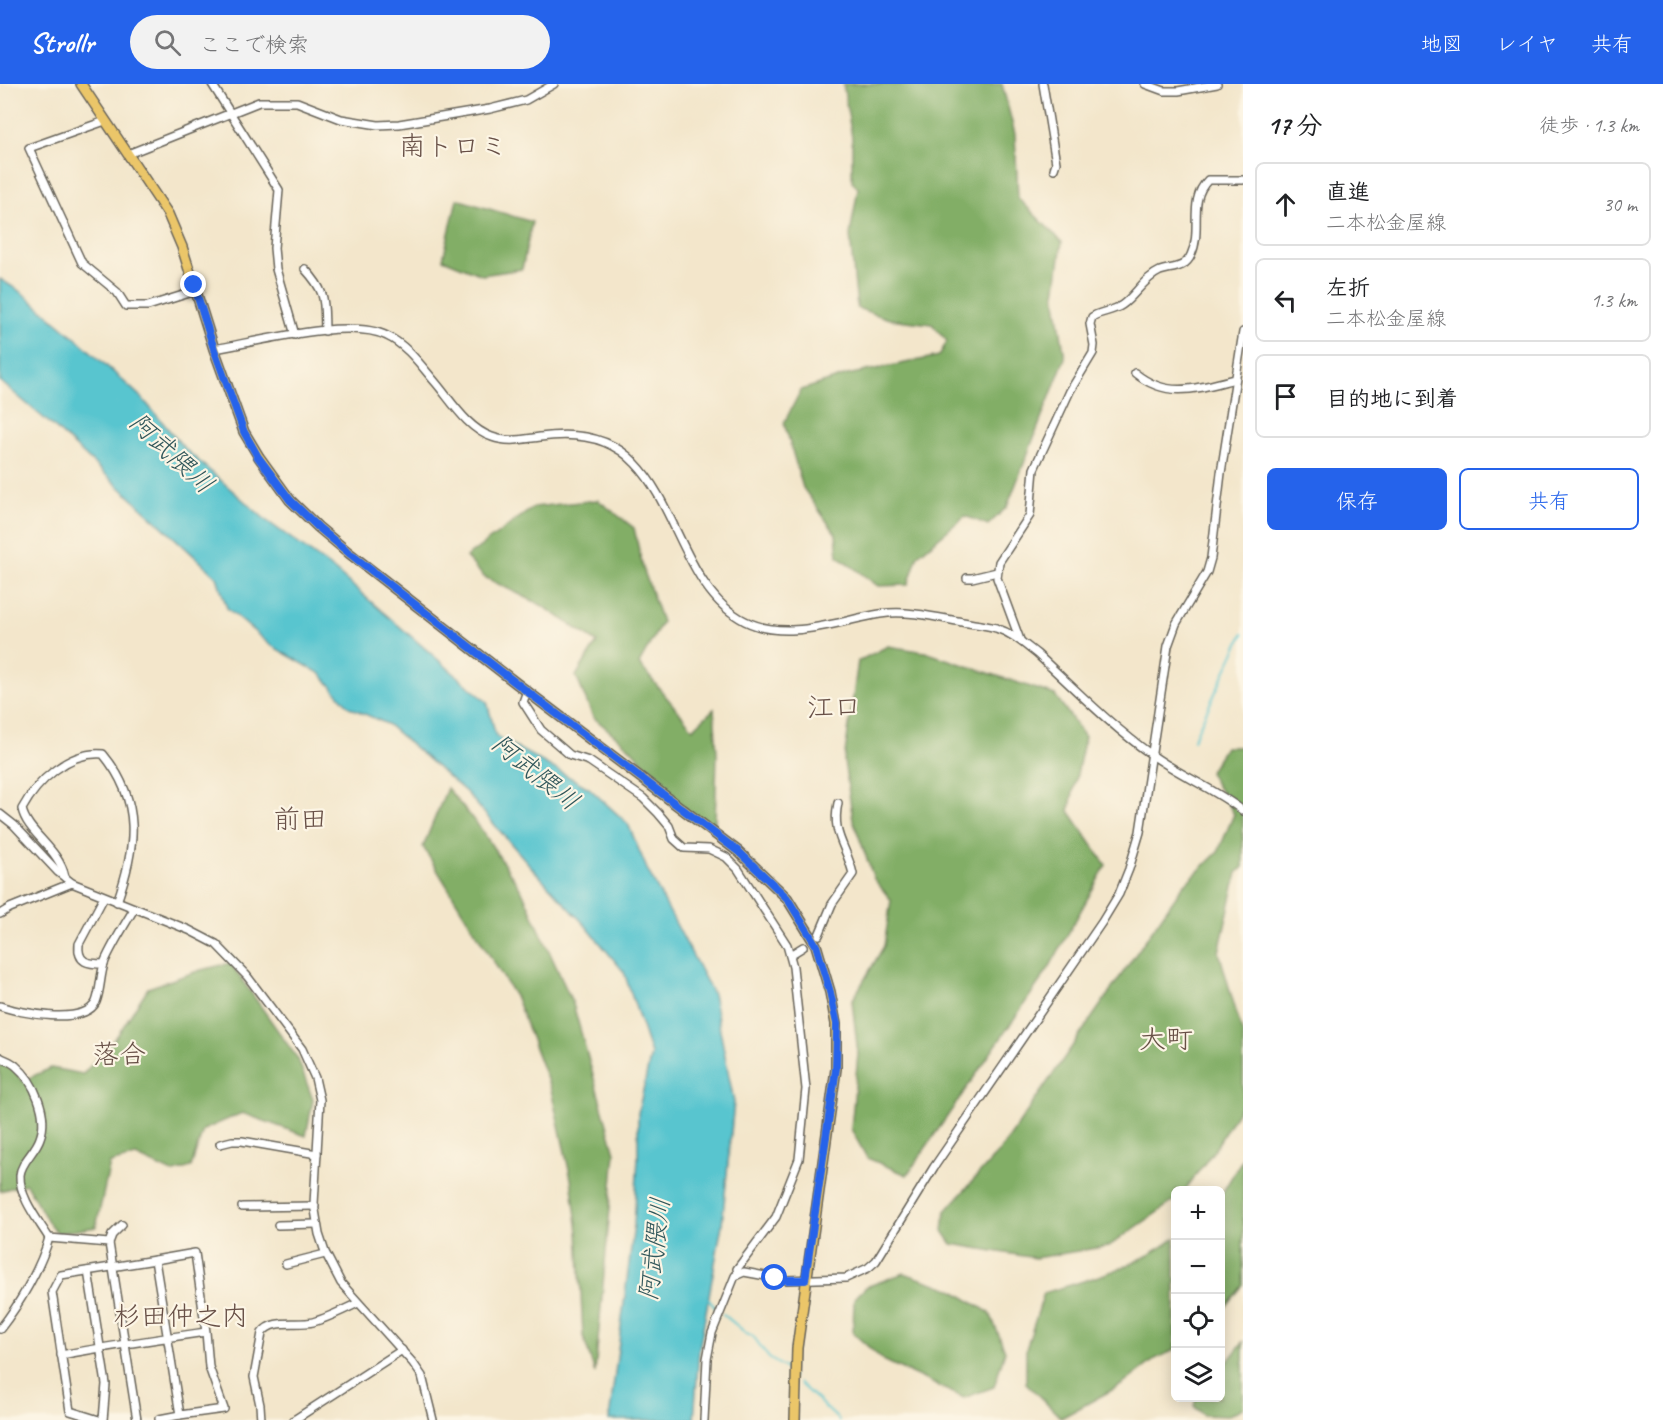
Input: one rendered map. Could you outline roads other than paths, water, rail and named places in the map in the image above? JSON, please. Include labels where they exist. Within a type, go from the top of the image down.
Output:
[{"type":"main road","points":[[81,84],[168,214],[182,247],[214,349],[244,432],[258,457],[290,500],[349,553],[739,852],[787,898],[816,945],[837,1024],[836,1069],[797,1348],[795,1420]]},
{"type":"street","points":[[212,84],[279,190],[273,248],[280,286],[295,335]]},
{"type":"street","points":[[128,154],[259,102],[297,102],[341,119],[378,125],[399,124],[490,109],[526,100],[554,84]]},
{"type":"street","points":[[1043,84],[1056,163],[1054,169]]},
{"type":"street","points":[[1145,84],[1164,91],[1178,91],[1217,84]]},
{"type":"street","points":[[105,121],[29,148],[82,263],[117,292],[126,306],[148,306],[196,291]]},
{"type":"street","points":[[1020,640],[999,585],[997,572],[999,562],[1030,515],[1034,469],[1070,391],[1093,353],[1094,345],[1090,324],[1092,317],[1122,305],[1158,272],[1180,267],[1186,262],[1194,246],[1197,198],[1201,187],[1208,180],[1243,180]]},
{"type":"street","points":[[305,269],[321,287],[325,331]]},
{"type":"street","points":[[214,349],[295,335],[363,328],[390,337],[426,372],[464,416],[485,434],[507,441],[574,434],[599,440],[625,453],[636,463],[649,481],[712,593],[733,614],[770,629],[793,630],[880,614],[906,613],[996,628],[1020,640],[1151,754],[1243,811]]},
{"type":"street","points":[[738,1273],[751,1272],[787,1280],[846,1278],[868,1268],[876,1261],[934,1167],[1119,894],[1140,832],[1168,646],[1176,624],[1208,572],[1221,473],[1236,379],[1240,369],[1243,332]]},
{"type":"street","points":[[1135,373],[1151,384],[1186,391],[1236,379]]},
{"type":"street","points":[[967,578],[997,572]]},
{"type":"street","points":[[527,691],[523,702],[541,730],[554,742],[570,755],[589,761],[643,798],[669,826],[674,839],[684,848],[715,851],[732,862],[782,936],[793,967],[806,1089],[799,1159],[776,1217],[737,1269],[738,1273],[733,1279],[712,1333],[707,1359],[704,1420]]},
{"type":"street","points":[[65,878],[61,862],[27,821],[22,809],[28,798],[46,778],[68,762],[86,755],[103,754],[120,778],[126,792],[134,837],[128,873],[117,902]]},
{"type":"street","points":[[819,935],[832,904],[853,874],[836,829],[835,815],[838,804]]},
{"type":"street","points":[[0,814],[72,883],[189,930],[216,944],[247,976],[302,1049],[315,1078],[320,1100],[315,1206],[325,1254],[341,1283],[402,1350],[422,1376],[433,1420]]},
{"type":"street","points":[[0,914],[72,883]]},
{"type":"street","points":[[104,897],[80,944],[78,953],[85,963],[104,964]]},
{"type":"street","points":[[0,1006],[21,1013],[43,1015],[82,1013],[91,1008],[96,1002],[104,964],[134,909]]},
{"type":"street","points":[[790,955],[803,947]]},
{"type":"street","points":[[0,1057],[16,1065],[30,1081],[39,1103],[42,1125],[40,1138],[20,1172],[21,1187],[27,1202],[49,1238]]},
{"type":"street","points":[[220,1144],[242,1141],[317,1154]]},
{"type":"street","points":[[242,1207],[315,1206]]},
{"type":"street","points":[[279,1225],[317,1224]]},
{"type":"street","points":[[122,1225],[108,1243],[126,1344],[136,1420]]},
{"type":"street","points":[[49,1238],[108,1243]]},
{"type":"street","points":[[0,1329],[35,1272],[49,1238]]},
{"type":"street","points":[[99,1420],[70,1410],[52,1292],[61,1275],[195,1253],[209,1367],[224,1409],[159,1419]]},
{"type":"street","points":[[286,1264],[325,1254]]},
{"type":"street","points":[[155,1260],[180,1415]]},
{"type":"street","points":[[88,1271],[106,1384],[104,1420]]},
{"type":"street","points":[[261,1420],[254,1377],[262,1333],[266,1328],[273,1324],[311,1322],[327,1318],[358,1303]]},
{"type":"street","points":[[61,1355],[206,1332]]},
{"type":"street","points":[[294,1420],[402,1350]]},
{"type":"water","name":"阿武隈川","points":[[0,279],[21,292],[142,398],[185,449],[267,521],[332,568],[487,702],[496,736],[589,788],[628,824],[647,869],[713,994],[734,1102],[722,1225],[699,1350],[694,1420],[609,1420],[634,1225],[638,1113],[651,1054],[624,972],[466,792],[387,724],[349,707],[321,674],[270,645],[227,608],[217,577],[53,426],[0,381]]},
{"type":"waterway","points":[[1193,740],[1243,634]]},
{"type":"waterway","points":[[708,1299],[718,1311]]},
{"type":"waterway","points":[[723,1314],[753,1336],[769,1358],[785,1368],[793,1377]]},
{"type":"waterway","points":[[799,1383],[839,1420]]},
{"type":"district","name":"南トロミ","points":[[453,146]]},
{"type":"district","name":"江口","points":[[834,707]]},
{"type":"district","name":"前田","points":[[300,819]]},
{"type":"district","name":"大町","points":[[1166,1039]]},
{"type":"district","name":"落合","points":[[119,1054]]},
{"type":"district","name":"杉田仲之内","points":[[181,1316]]}]
